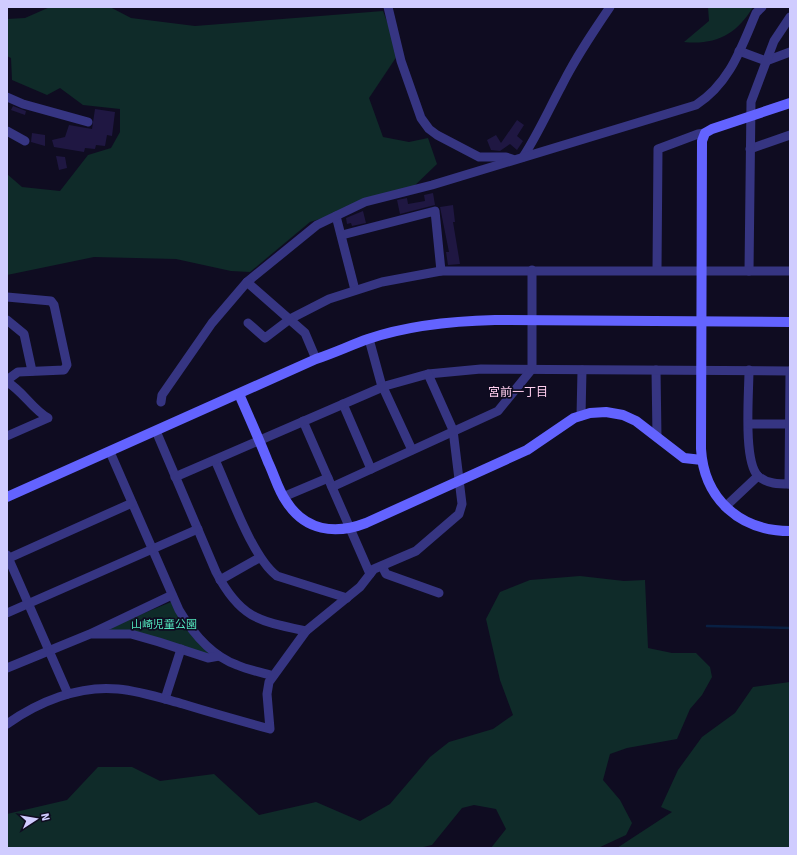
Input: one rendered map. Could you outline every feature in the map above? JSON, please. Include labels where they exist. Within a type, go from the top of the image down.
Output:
[{"type":"street","points":[[388,7],[401,61],[421,118],[429,129],[437,135],[479,157],[506,157],[514,160]]},
{"type":"street","points":[[523,157],[591,33],[610,7]]},
{"type":"street","points":[[161,402],[162,395],[212,323],[247,282],[304,234],[317,225],[365,202],[432,185],[696,105],[706,99],[726,78],[756,13],[762,7]]},
{"type":"street","points":[[749,271],[752,102],[766,60],[778,34],[790,17]]},
{"type":"street","points":[[739,51],[766,60],[790,52]]},
{"type":"street","points":[[7,97],[23,104],[88,122]]},
{"type":"street","points":[[657,270],[658,149],[790,103]]},
{"type":"street","points":[[7,131],[25,140]]},
{"type":"street","points":[[705,133],[702,141],[702,460],[710,485],[726,507],[739,518],[759,527],[775,531],[790,531]]},
{"type":"street","points":[[750,149],[790,135]]},
{"type":"street","points":[[342,235],[435,212],[441,271]]},
{"type":"street","points":[[336,216],[355,290]]},
{"type":"street","points":[[283,497],[371,469],[498,411],[532,369],[532,270]]},
{"type":"street","points":[[248,323],[265,338],[290,319],[329,299],[382,282],[441,271],[790,271]]},
{"type":"street","points":[[247,282],[305,333],[316,359]]},
{"type":"street","points":[[7,297],[51,301],[54,305],[67,366],[64,370],[18,372],[7,381],[15,386],[40,413],[48,418],[7,436]]},
{"type":"street","points":[[7,320],[24,334],[32,372]]},
{"type":"street","points":[[7,497],[316,359],[369,339],[400,331],[456,321],[532,320],[790,322]]},
{"type":"street","points":[[369,339],[383,386],[412,450]]},
{"type":"street","points":[[175,477],[383,386],[428,374],[474,370],[532,369],[749,370],[790,371],[789,484],[776,484],[758,476],[750,460],[749,370]]},
{"type":"street","points":[[581,416],[582,370]]},
{"type":"street","points":[[656,370],[657,437]]},
{"type":"street","points":[[7,724],[32,708],[68,694],[117,688],[143,693],[270,729],[267,694],[269,682],[306,631],[360,587],[374,570],[416,551],[460,514],[462,504],[453,432],[428,374]]},
{"type":"street","points":[[239,394],[283,497],[293,511],[313,525],[332,530],[350,528],[366,523],[528,450],[574,418],[581,416],[606,412],[623,416],[636,421],[684,458],[702,460]]},
{"type":"street","points":[[343,404],[371,469]]},
{"type":"street","points":[[303,421],[370,574]]},
{"type":"street","points":[[749,424],[789,424]]},
{"type":"street","points":[[156,431],[226,591],[249,615],[275,625],[306,631]]},
{"type":"street","points":[[110,452],[172,595],[187,624],[219,656],[236,665],[273,676]]},
{"type":"street","points":[[215,460],[259,558],[268,570],[277,576],[347,598]]},
{"type":"street","points":[[726,507],[758,476]]},
{"type":"street","points":[[68,694],[7,557],[132,503]]},
{"type":"street","points":[[7,613],[198,529]]},
{"type":"street","points":[[220,580],[259,558]]},
{"type":"street","points":[[382,566],[386,574],[439,593]]},
{"type":"street","points":[[7,668],[90,634],[172,595]]},
{"type":"street","points":[[90,634],[131,634],[208,658],[219,656]]},
{"type":"street","points":[[164,699],[181,649]]},
{"type":"green space","points":[[50,7],[110,7],[131,18],[195,26],[383,11],[399,53],[369,98],[383,137],[409,142],[428,138],[437,164],[409,191],[310,222],[250,272],[231,271],[176,259],[94,257],[7,275],[7,174],[22,187],[60,191],[88,155],[111,148],[120,132],[120,109],[83,105],[60,88],[47,95],[12,80],[11,58],[7,56],[7,19],[25,18]]},
{"type":"green space","points":[[708,7],[753,7],[740,25],[724,36],[706,42],[684,42],[709,21]]},
{"type":"green space","points":[[580,576],[624,581],[645,580],[648,648],[672,653],[696,653],[710,667],[712,677],[702,695],[690,709],[677,739],[627,748],[610,754],[603,780],[620,800],[632,823],[626,835],[598,848],[491,848],[506,829],[496,809],[474,805],[462,808],[432,845],[419,848],[7,848],[7,814],[67,800],[98,767],[132,767],[160,781],[214,774],[259,815],[316,802],[360,821],[390,804],[430,757],[449,742],[493,729],[513,715],[500,680],[486,619],[500,592],[530,580]]},
{"type":"green space","name":"山崎児童公園","points":[[171,602],[191,635],[209,653],[208,655],[111,631],[108,628]]},
{"type":"green space","points":[[790,682],[790,848],[617,848],[672,812],[661,807],[678,770],[702,737],[735,713],[753,687]]},
{"type":"building","points":[[13,106],[26,111],[25,115],[11,110]]},
{"type":"building","points":[[95,109],[115,112],[112,136],[107,135],[105,146],[96,145],[95,149],[85,148],[84,152],[54,147],[52,140],[65,137],[69,125],[92,129]]},
{"type":"building","points":[[517,120],[524,125],[517,136],[523,141],[517,150],[510,144],[500,151],[491,150],[487,140],[496,135],[501,143]]},
{"type":"building","points":[[32,133],[45,135],[45,146],[31,142]]},
{"type":"building","points":[[56,156],[65,157],[67,168],[59,170]]},
{"type":"building","points":[[433,193],[435,205],[400,214],[397,200],[407,198],[408,204],[425,201],[424,195]]},
{"type":"building","points":[[453,205],[455,222],[453,222],[460,264],[448,265],[446,252],[449,252],[440,207]]},
{"type":"building","points":[[363,211],[366,223],[352,226],[351,223],[347,224],[346,218]]},
{"type":"waterway","points":[[707,626],[790,628]]},
{"type":"district","name":"宮前一丁目","points":[[518,392]]}]
